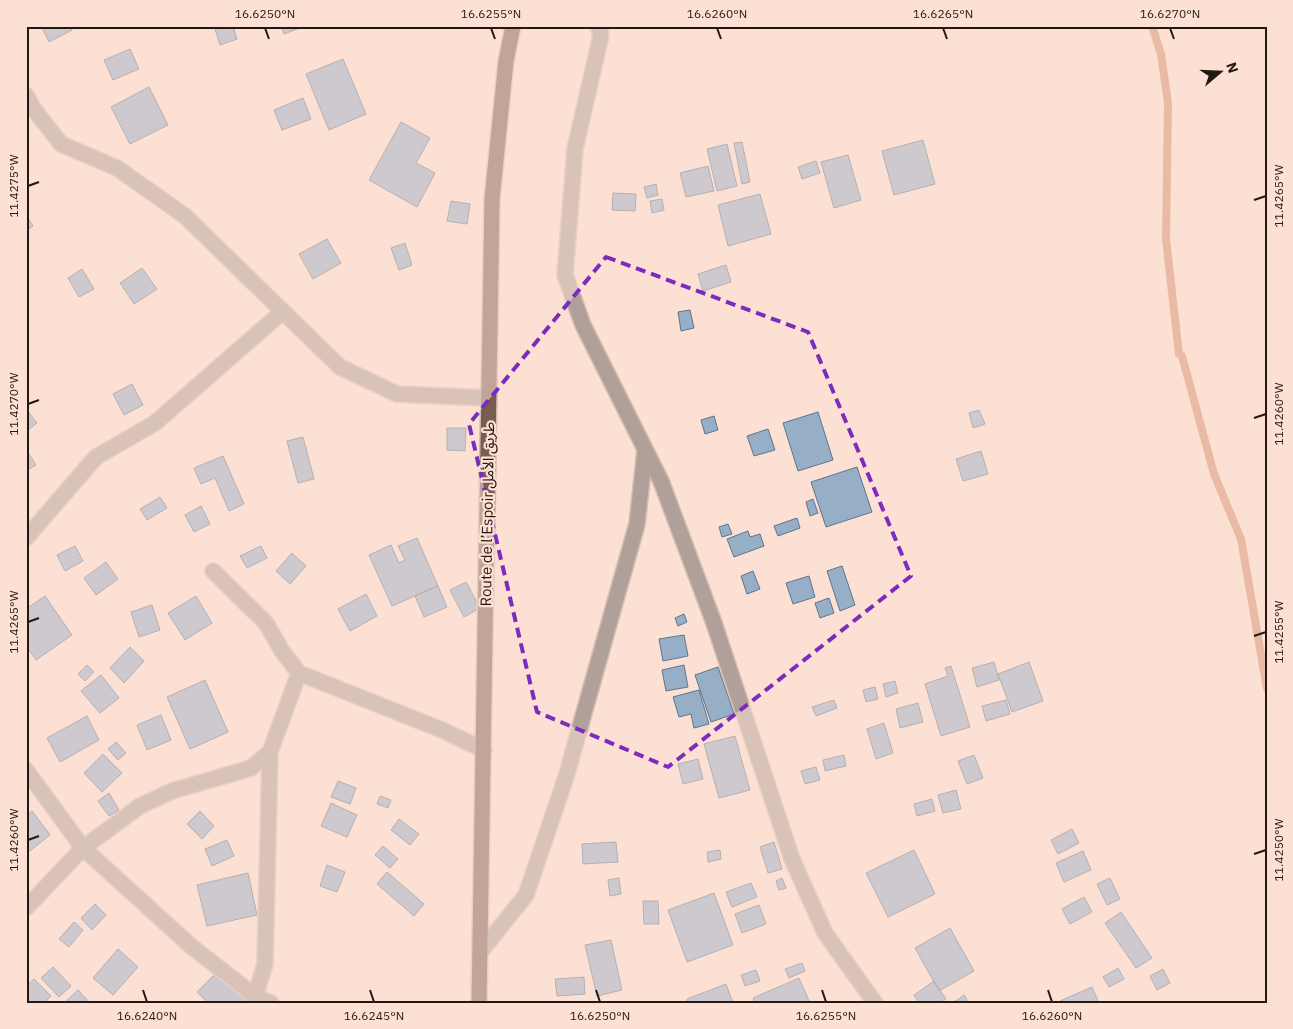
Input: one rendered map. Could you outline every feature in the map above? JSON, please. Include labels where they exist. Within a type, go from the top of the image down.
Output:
[{"type":"highway","name":"Route de l’Espoir طريق الأمل","points":[[479,1003],[492,200],[506,61],[513,26]]},
{"type":"street","points":[[598,26],[601,35],[575,149],[565,275],[583,325],[660,481],[714,623],[792,860],[825,933],[875,1003]]},
{"type":"street","points":[[26,95],[33,108],[61,144],[116,168],[185,216],[340,367],[397,394],[488,398]]},
{"type":"street","points":[[26,538],[96,457],[155,423],[282,312]]},
{"type":"street","points":[[481,951],[526,895],[563,786],[637,524],[646,450]]},
{"type":"street","points":[[213,571],[266,623],[282,651],[299,673],[442,730],[484,750]]},
{"type":"street","points":[[254,1000],[265,964],[270,752],[299,673]]},
{"type":"street","points":[[26,908],[83,848],[140,806],[172,791],[251,768],[270,752]]},
{"type":"street","points":[[26,770],[83,848],[192,947],[254,1000],[271,1003]]},
{"type":"highlighted area","points":[[606,257],[808,332],[911,576],[668,767],[537,712],[469,424]]},
{"type":"building","points":[[41,26],[70,26],[72,30],[49,42]]},
{"type":"building","points":[[214,26],[233,26],[237,39],[220,45]]},
{"type":"building","points":[[282,26],[305,26],[284,34]]},
{"type":"building","points":[[130,49],[139,69],[113,80],[104,60]]},
{"type":"building","points":[[343,59],[366,114],[329,130],[306,74]]},
{"type":"building","points":[[149,87],[168,125],[130,144],[111,107]]},
{"type":"building","points":[[303,98],[311,119],[282,130],[274,110]]},
{"type":"building","points":[[401,122],[430,138],[416,163],[435,173],[417,207],[369,180]]},
{"type":"building","points":[[923,140],[935,184],[894,195],[882,151]]},
{"type":"building","points":[[742,142],[750,182],[742,184],[734,143]]},
{"type":"building","points":[[727,144],[737,186],[717,191],[707,149]]},
{"type":"building","points":[[848,155],[861,200],[834,208],[821,162]]},
{"type":"building","points":[[816,161],[820,173],[802,179],[798,167]]},
{"type":"building","points":[[708,166],[714,191],[686,197],[680,173]]},
{"type":"building","points":[[656,184],[658,195],[647,198],[644,187]]},
{"type":"building","points":[[613,193],[636,194],[635,211],[612,210]]},
{"type":"building","points":[[760,194],[771,234],[728,246],[718,205]]},
{"type":"building","points":[[662,199],[664,210],[652,213],[650,201]]},
{"type":"building","points":[[451,201],[470,204],[467,224],[447,221]]},
{"type":"building","points":[[26,215],[33,226],[26,231]]},
{"type":"building","points":[[327,239],[341,263],[313,279],[299,254]]},
{"type":"building","points":[[405,243],[412,265],[399,270],[391,248]]},
{"type":"building","points":[[726,265],[731,282],[703,291],[698,274]]},
{"type":"building","points":[[142,268],[157,289],[134,304],[120,283]]},
{"type":"building","points":[[82,269],[94,289],[79,297],[68,278]]},
{"type":"building","points":[[690,310],[694,328],[681,331],[678,312]]},
{"type":"building","points":[[132,384],[143,405],[124,415],[113,394]]},
{"type":"building","points":[[26,409],[37,423],[27,431],[26,430]]},
{"type":"building","points":[[979,410],[985,424],[973,428],[969,413]]},
{"type":"building","points":[[818,412],[833,460],[798,471],[783,423]]},
{"type":"building","points":[[714,416],[718,430],[705,434],[701,420]]},
{"type":"building","points":[[447,428],[466,428],[465,451],[447,450]]},
{"type":"building","points":[[768,429],[775,450],[754,456],[747,436]]},
{"type":"building","points":[[303,437],[314,479],[298,483],[287,441]]},
{"type":"building","points":[[26,451],[36,465],[26,471]]},
{"type":"building","points":[[981,451],[988,474],[963,481],[956,459]]},
{"type":"building","points":[[223,456],[244,504],[229,511],[215,478],[201,484],[194,468]]},
{"type":"building","points":[[857,467],[872,512],[826,527],[811,482]]},
{"type":"building","points":[[160,497],[167,508],[147,520],[140,509]]},
{"type":"building","points":[[813,499],[818,513],[810,516],[806,502]]},
{"type":"building","points":[[201,506],[210,524],[194,532],[185,515]]},
{"type":"building","points":[[797,518],[800,528],[778,536],[774,526]]},
{"type":"building","points":[[728,524],[732,534],[722,537],[719,527]]},
{"type":"building","points":[[748,531],[750,537],[760,534],[764,546],[734,557],[727,539]]},
{"type":"building","points":[[417,538],[438,586],[392,606],[369,555],[391,545],[399,563],[405,560],[398,546]]},
{"type":"building","points":[[75,546],[83,561],[65,571],[57,555]]},
{"type":"building","points":[[261,546],[267,558],[247,568],[240,556]]},
{"type":"building","points":[[292,553],[306,566],[290,584],[276,571]]},
{"type":"building","points":[[106,562],[118,579],[96,595],[84,578]]},
{"type":"building","points":[[842,566],[855,605],[840,611],[827,571]]},
{"type":"building","points":[[753,571],[760,589],[747,594],[741,576]]},
{"type":"building","points":[[809,576],[815,597],[793,604],[786,583]]},
{"type":"building","points":[[466,582],[480,608],[464,617],[450,590]]},
{"type":"building","points":[[438,586],[447,607],[424,617],[415,596]]},
{"type":"building","points":[[366,594],[377,616],[350,631],[338,609]]},
{"type":"building","points":[[45,596],[72,635],[36,660],[26,646],[26,609]]},
{"type":"building","points":[[196,596],[212,623],[185,640],[168,613]]},
{"type":"building","points":[[829,598],[834,613],[820,618],[815,603]]},
{"type":"building","points":[[152,605],[160,630],[139,637],[131,612]]},
{"type":"building","points":[[684,614],[687,622],[678,626],[675,618]]},
{"type":"building","points":[[684,635],[688,656],[663,661],[659,639]]},
{"type":"building","points":[[130,647],[144,661],[124,683],[110,668]]},
{"type":"building","points":[[994,662],[999,680],[977,687],[972,668]]},
{"type":"building","points":[[1029,662],[1043,701],[1012,712],[998,674]]},
{"type":"building","points":[[87,665],[94,672],[85,681],[78,674]]},
{"type":"building","points":[[684,665],[688,687],[666,691],[662,670]]},
{"type":"building","points":[[951,666],[970,727],[941,736],[925,684],[948,676],[945,668]]},
{"type":"building","points":[[718,667],[734,714],[711,722],[695,675]]},
{"type":"building","points":[[101,675],[119,698],[100,713],[81,691]]},
{"type":"building","points":[[205,680],[228,732],[190,749],[167,697]]},
{"type":"building","points":[[895,681],[898,693],[886,697],[883,684]]},
{"type":"building","points":[[875,687],[878,699],[866,702],[863,690]]},
{"type":"building","points":[[699,690],[709,724],[694,728],[691,714],[679,717],[673,697]]},
{"type":"building","points":[[834,700],[837,708],[816,716],[812,707]]},
{"type":"building","points":[[1006,700],[1010,714],[986,721],[982,706]]},
{"type":"building","points":[[918,703],[923,722],[900,728],[896,709]]},
{"type":"building","points":[[161,715],[171,740],[147,750],[137,725]]},
{"type":"building","points":[[87,716],[99,740],[60,762],[47,738]]},
{"type":"building","points":[[884,723],[893,753],[876,759],[867,729]]},
{"type":"building","points":[[735,736],[750,790],[719,798],[704,744]]},
{"type":"building","points":[[116,742],[126,753],[118,760],[108,749]]},
{"type":"building","points":[[103,754],[122,773],[102,792],[84,773]]},
{"type":"building","points":[[844,755],[846,766],[825,771],[823,760]]},
{"type":"building","points":[[974,755],[983,778],[967,784],[958,761]]},
{"type":"building","points":[[698,759],[703,779],[683,784],[678,764]]},
{"type":"building","points":[[816,767],[820,780],[805,784],[801,771]]},
{"type":"building","points":[[338,781],[356,788],[350,804],[331,797]]},
{"type":"building","points":[[956,790],[961,809],[943,813],[938,795]]},
{"type":"building","points":[[109,793],[119,810],[109,816],[98,801]]},
{"type":"building","points":[[380,796],[391,800],[388,808],[377,804]]},
{"type":"building","points":[[932,799],[935,811],[917,816],[914,804]]},
{"type":"building","points":[[331,803],[357,815],[347,837],[321,826]]},
{"type":"building","points":[[32,811],[50,835],[26,854],[26,816]]},
{"type":"building","points":[[200,811],[214,826],[202,839],[187,824]]},
{"type":"building","points":[[399,819],[419,834],[410,845],[391,830]]},
{"type":"building","points":[[1072,829],[1079,843],[1058,854],[1051,840]]},
{"type":"building","points":[[227,840],[234,856],[212,866],[205,849]]},
{"type":"building","points":[[616,842],[618,862],[583,864],[582,844]]},
{"type":"building","points":[[774,842],[782,869],[768,873],[760,847]]},
{"type":"building","points":[[383,846],[398,859],[390,868],[375,855]]},
{"type":"building","points":[[720,850],[721,859],[708,862],[707,852]]},
{"type":"building","points":[[914,850],[935,894],[888,917],[866,873]]},
{"type":"building","points":[[1083,851],[1091,870],[1064,882],[1056,863]]},
{"type":"building","points":[[327,865],[345,872],[337,892],[320,886]]},
{"type":"building","points":[[387,872],[424,904],[414,916],[377,884]]},
{"type":"building","points":[[248,873],[257,915],[207,926],[197,885]]},
{"type":"building","points":[[619,878],[621,894],[610,896],[608,880]]},
{"type":"building","points":[[782,878],[786,888],[779,890],[776,881]]},
{"type":"building","points":[[1110,878],[1120,899],[1107,905],[1097,884]]},
{"type":"building","points":[[751,883],[757,897],[732,907],[726,892]]},
{"type":"building","points":[[714,893],[733,945],[687,962],[668,910]]},
{"type":"building","points":[[1084,897],[1092,912],[1070,924],[1062,909]]},
{"type":"building","points":[[643,901],[658,901],[659,924],[644,924]]},
{"type":"building","points":[[95,904],[106,915],[92,930],[81,918]]},
{"type":"building","points":[[759,905],[766,924],[742,933],[735,914]]},
{"type":"building","points":[[1121,912],[1152,958],[1136,968],[1105,923]]},
{"type":"building","points":[[74,922],[83,930],[69,947],[59,939]]},
{"type":"building","points":[[950,928],[974,971],[939,991],[915,948]]},
{"type":"building","points":[[611,940],[622,990],[597,996],[585,945]]},
{"type":"building","points":[[118,949],[138,967],[113,995],[93,978]]},
{"type":"building","points":[[802,963],[805,971],[789,978],[785,969]]},
{"type":"building","points":[[53,967],[71,986],[59,997],[41,978]]},
{"type":"building","points":[[1118,968],[1124,979],[1109,987],[1103,977]]},
{"type":"building","points":[[1163,969],[1170,983],[1157,990],[1150,976]]},
{"type":"building","points":[[756,970],[760,981],[745,986],[741,975]]},
{"type":"building","points":[[217,972],[247,1001],[245,1003],[208,1003],[197,992]]},
{"type":"building","points":[[584,977],[585,994],[557,996],[555,979]]},
{"type":"building","points":[[799,978],[810,1003],[755,1003],[753,998]]},
{"type":"building","points":[[34,979],[51,996],[44,1003],[26,1003],[26,986]]},
{"type":"building","points":[[934,981],[946,999],[940,1003],[919,1003],[914,995]]},
{"type":"building","points":[[726,984],[733,1003],[688,1003],[687,999]]},
{"type":"building","points":[[1092,987],[1099,1003],[1060,1003],[1060,1001]]},
{"type":"building","points":[[78,990],[90,1003],[64,1003]]},
{"type":"building","points":[[964,995],[969,1003],[953,1003]]},
{"type":"waterway","points":[[1152,26],[1161,54],[1168,103],[1166,239],[1179,354],[1182,356],[1214,474],[1241,539],[1267,689]]}]
